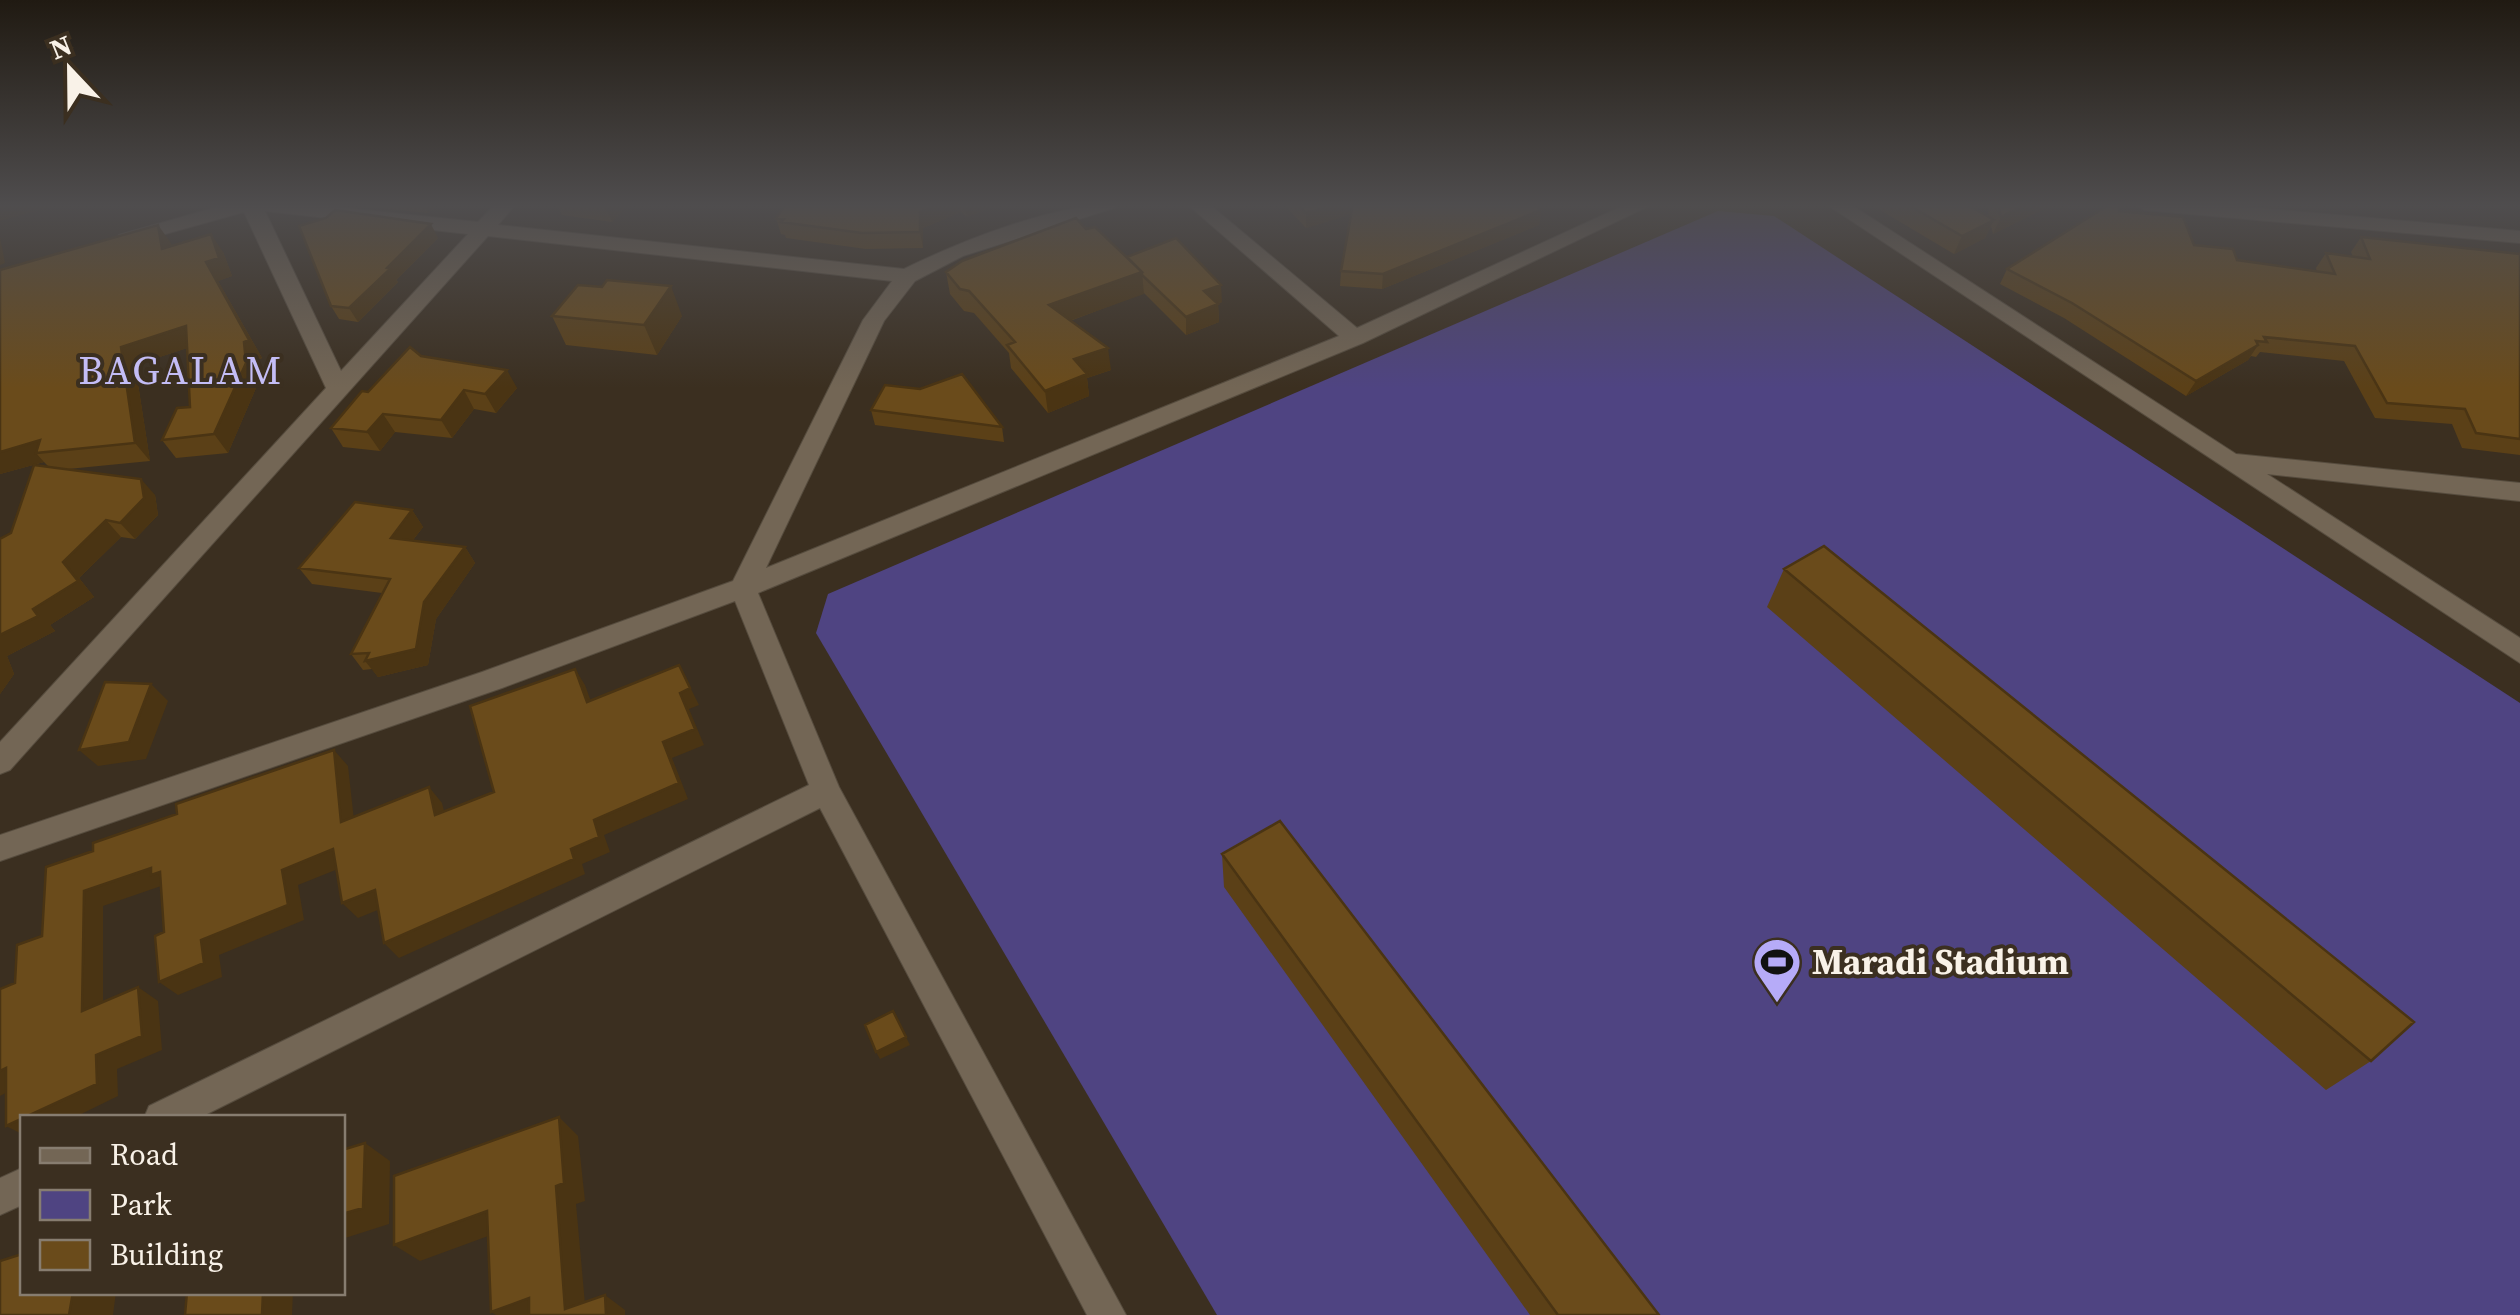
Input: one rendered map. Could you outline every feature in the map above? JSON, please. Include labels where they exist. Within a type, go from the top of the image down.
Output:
[{"type":"street","points":[[280,265],[337,387]]},
{"type":"street","points":[[0,762],[449,265]]},
{"type":"street","points":[[804,265],[907,276]]},
{"type":"street","points":[[929,265],[907,276],[874,320],[743,588],[826,791],[1108,1315]]},
{"type":"street","points":[[1269,265],[1355,338]]},
{"type":"street","points":[[0,848],[492,680],[743,588],[1355,338],[1511,265]]},
{"type":"street","points":[[1928,265],[2520,652]]},
{"type":"street","points":[[2224,462],[2520,492]]},
{"type":"street","points":[[167,1115],[826,791]]},
{"type":"green space","name":"Maradi Stadium","points":[[1592,265],[1850,265],[2520,703],[2520,1315],[1217,1315],[816,633],[828,594]]},
{"type":"building","points":[[16,265],[208,265],[249,340],[244,342],[246,363],[214,434],[162,440],[177,408],[190,407],[186,326],[121,347],[135,443],[36,453],[40,440],[0,452],[0,270]]},
{"type":"building","points":[[315,265],[390,265],[349,308],[331,306]]},
{"type":"building","points":[[956,265],[1135,265],[1142,272],[1049,305],[1108,348],[1074,359],[1087,374],[1045,391],[1007,345],[1015,342],[969,291],[960,289],[946,272]]},
{"type":"building","points":[[1135,265],[1202,265],[1221,285],[1204,291],[1218,304],[1186,317]]},
{"type":"building","points":[[1342,265],[1404,265],[1383,274],[1341,271]]},
{"type":"building","points":[[2013,265],[2275,265],[2335,274],[2331,265],[2520,265],[2520,439],[2476,433],[2465,409],[2387,403],[2355,346],[2264,337],[2267,342],[2256,341],[2258,345],[2196,381],[2072,303],[2007,269]]},
{"type":"building","points":[[607,280],[671,286],[644,325],[552,316],[578,285],[602,287]]},
{"type":"building","points":[[410,347],[421,356],[507,370],[485,394],[464,390],[441,420],[383,414],[367,432],[331,428],[362,391],[368,392]]},
{"type":"building","points":[[962,374],[1002,427],[871,410],[885,385],[920,389]]},
{"type":"building","points":[[34,465],[141,479],[144,498],[120,523],[106,520],[63,562],[78,581],[33,609],[38,616],[0,635],[0,539],[11,533]]},
{"type":"building","points":[[355,502],[412,510],[391,538],[465,547],[424,602],[416,649],[365,661],[369,653],[351,654],[390,579],[299,568]]},
{"type":"building","points":[[1824,546],[2414,1022],[2371,1061],[1784,569]]},
{"type":"building","points":[[679,665],[690,688],[680,693],[695,729],[663,742],[679,783],[594,820],[599,837],[571,849],[574,859],[384,943],[375,890],[342,903],[333,849],[282,870],[288,905],[201,940],[204,963],[159,982],[155,936],[164,932],[160,872],[151,875],[151,868],[84,891],[82,1011],[138,987],[142,1036],[96,1055],[97,1084],[30,1115],[20,1115],[20,1120],[6,1126],[6,1068],[0,1071],[0,989],[15,983],[17,945],[42,936],[46,867],[93,851],[93,843],[177,814],[176,804],[334,750],[341,822],[429,787],[435,815],[494,792],[470,706],[575,669],[587,702]]},
{"type":"building","points":[[105,682],[151,684],[129,742],[79,750]]},
{"type":"building","points":[[1280,821],[1659,1315],[1558,1315],[1222,854]]},
{"type":"building","points":[[893,1011],[906,1037],[876,1052],[865,1025]]},
{"type":"building","points":[[559,1117],[564,1183],[556,1186],[565,1309],[605,1295],[606,1315],[529,1315],[529,1298],[491,1312],[487,1211],[394,1245],[394,1176]]},
{"type":"building","points":[[365,1143],[363,1208],[345,1213],[345,1149]]},
{"type":"building","points":[[20,1255],[20,1295],[72,1295],[69,1315],[0,1315],[0,1261]]},
{"type":"building","points":[[187,1295],[263,1295],[262,1315],[185,1315]]},
{"type":"place","name":"Maradi Stadium","points":[[1777,1004]]},
{"type":"district","name":"BAGALAM","points":[[181,370]]}]
